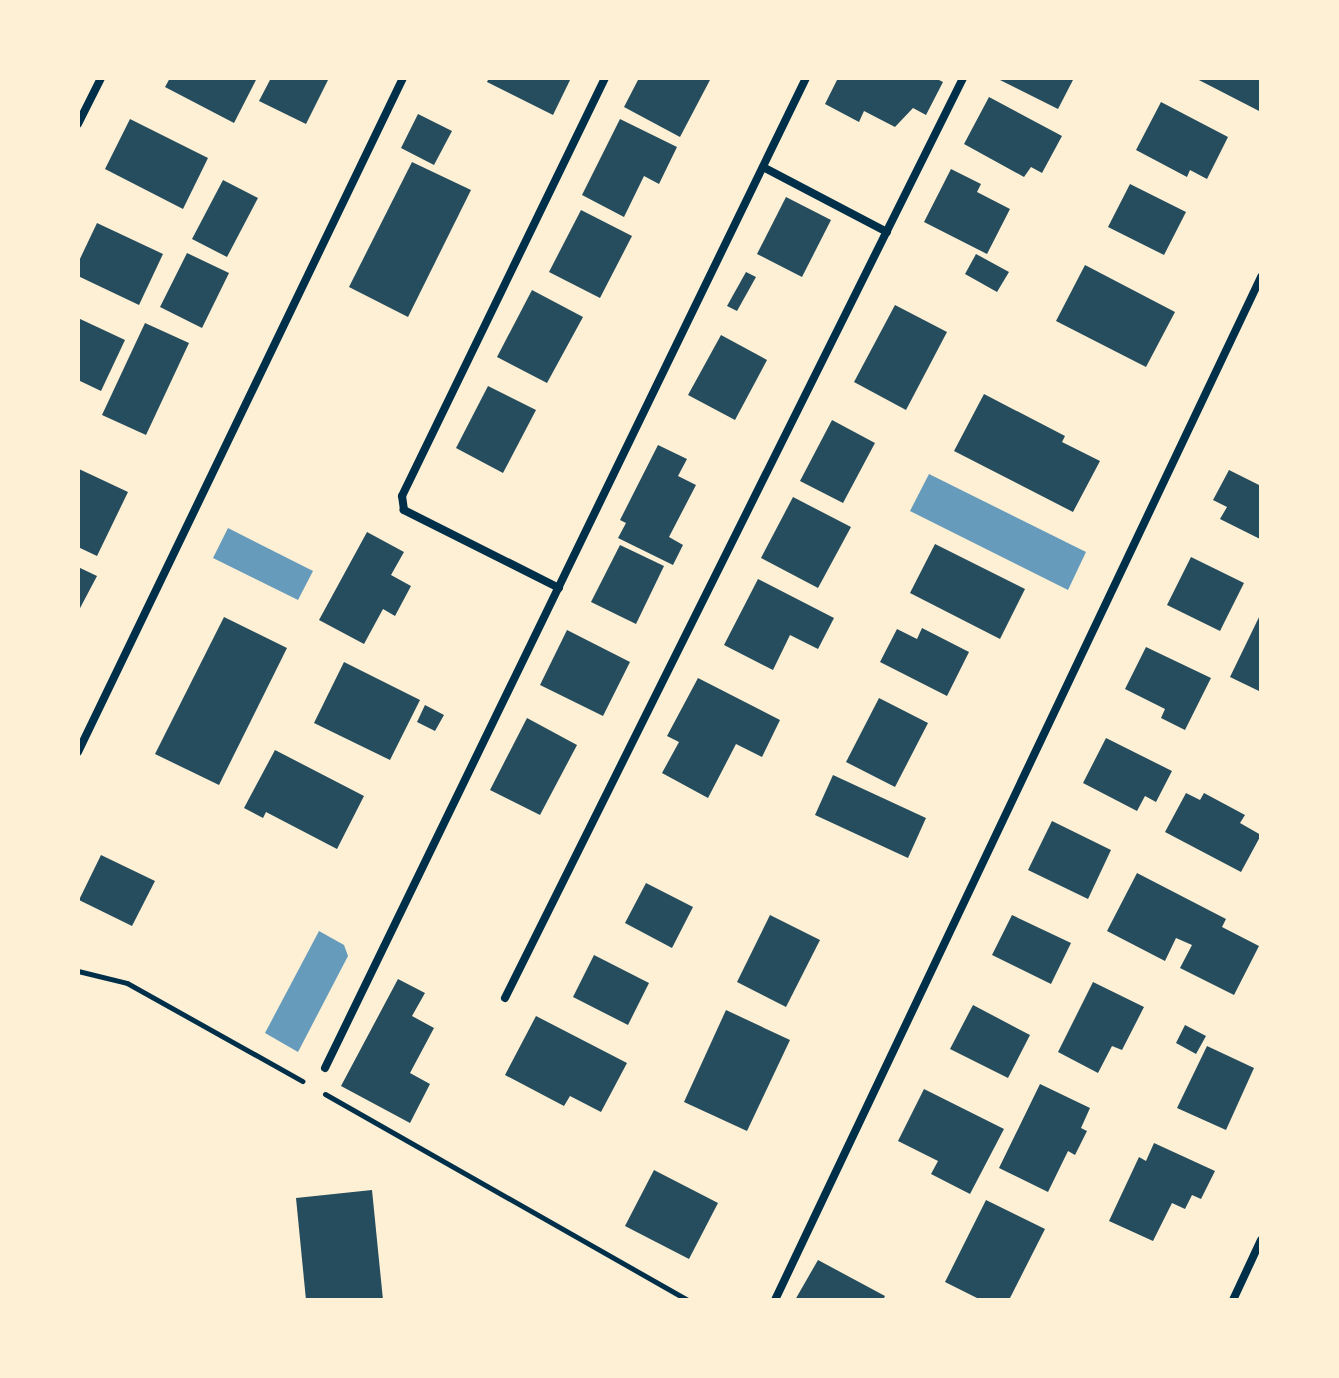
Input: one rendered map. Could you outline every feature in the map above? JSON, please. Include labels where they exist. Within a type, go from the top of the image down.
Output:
[{"type":"street","points":[[78,124],[101,78]]},
{"type":"street","points":[[78,752],[403,78]]},
{"type":"street","points":[[559,588],[404,510],[402,496],[605,78]]},
{"type":"street","points":[[325,1068],[806,78]]},
{"type":"street","points":[[505,998],[963,78]]},
{"type":"street","points":[[763,167],[887,232]]},
{"type":"street","points":[[775,1300],[1261,277]]},
{"type":"street","points":[[1233,1300],[1261,1240]]},
{"type":"path","points":[[78,971],[127,983],[687,1300]]},
{"type":"water","points":[[929,474],[1086,552],[1068,590],[910,511]]},
{"type":"water","points":[[228,528],[313,571],[298,600],[213,558]]},
{"type":"water","points":[[319,931],[344,945],[348,956],[298,1052],[265,1033]]},
{"type":"building","points":[[170,78],[257,78],[234,123],[165,87]]},
{"type":"building","points":[[271,78],[329,78],[306,124],[259,101]]},
{"type":"building","points":[[489,78],[571,78],[553,115],[487,82]]},
{"type":"building","points":[[639,78],[711,78],[680,137],[624,107]]},
{"type":"building","points":[[838,78],[935,78],[943,82],[926,115],[913,108],[895,127],[864,111],[859,122],[825,104]]},
{"type":"building","points":[[996,78],[1074,78],[1058,109]]},
{"type":"building","points":[[1195,78],[1261,78],[1261,112]]},
{"type":"building","points":[[989,97],[1062,136],[1042,173],[1031,167],[1024,177],[964,144]]},
{"type":"building","points":[[1161,102],[1228,137],[1207,179],[1190,170],[1187,177],[1136,150]]},
{"type":"building","points":[[418,114],[452,131],[434,165],[401,148]]},
{"type":"building","points":[[130,119],[208,158],[183,209],[105,169]]},
{"type":"building","points":[[620,119],[677,147],[659,184],[644,176],[624,217],[582,195]]},
{"type":"building","points":[[412,162],[471,190],[408,317],[349,287]]},
{"type":"building","points":[[951,169],[981,184],[977,192],[1010,209],[987,254],[924,222]]},
{"type":"building","points":[[223,180],[258,198],[227,257],[192,239]]},
{"type":"building","points":[[1130,184],[1186,212],[1164,255],[1108,227]]},
{"type":"building","points":[[786,197],[831,220],[802,277],[757,254]]},
{"type":"building","points":[[581,210],[632,236],[600,298],[549,272]]},
{"type":"building","points":[[97,223],[163,254],[139,305],[78,276],[78,263]]},
{"type":"building","points":[[187,253],[229,273],[202,328],[160,307]]},
{"type":"building","points":[[976,254],[1009,272],[997,292],[965,274]]},
{"type":"building","points":[[1085,265],[1175,312],[1146,367],[1056,321]]},
{"type":"building","points":[[746,272],[756,277],[737,311],[727,306]]},
{"type":"building","points":[[532,290],[583,317],[547,383],[497,357]]},
{"type":"building","points":[[895,305],[947,332],[906,410],[854,382]]},
{"type":"building","points":[[78,318],[125,340],[101,391],[78,380]]},
{"type":"building","points":[[145,323],[189,343],[146,435],[102,415]]},
{"type":"building","points":[[721,335],[767,360],[735,420],[688,395]]},
{"type":"building","points":[[488,386],[536,410],[503,473],[456,448]]},
{"type":"building","points":[[984,394],[1065,436],[1062,442],[1100,461],[1073,512],[954,451]]},
{"type":"building","points":[[832,420],[875,443],[843,503],[800,481]]},
{"type":"building","points":[[658,445],[687,459],[678,476],[696,485],[669,537],[683,545],[673,565],[618,538],[626,523],[620,520]]},
{"type":"building","points":[[79,469],[128,492],[97,556],[78,547]]},
{"type":"building","points":[[1229,470],[1261,486],[1260,539],[1220,519],[1227,507],[1213,500]]},
{"type":"building","points":[[793,497],[851,527],[818,588],[761,558]]},
{"type":"building","points":[[367,532],[404,552],[391,575],[411,586],[395,616],[383,609],[364,644],[319,620]]},
{"type":"building","points":[[935,544],[1025,589],[1000,639],[910,593]]},
{"type":"building","points":[[620,545],[664,566],[636,624],[591,602]]},
{"type":"building","points":[[1191,557],[1244,583],[1220,631],[1167,605]]},
{"type":"building","points":[[78,567],[97,576],[78,612]]},
{"type":"building","points":[[758,579],[834,618],[818,649],[790,635],[773,670],[724,645]]},
{"type":"building","points":[[1261,613],[1261,692],[1230,677]]},
{"type":"building","points":[[224,617],[287,648],[219,785],[155,754]]},
{"type":"building","points":[[922,628],[969,652],[947,696],[880,662],[897,629],[917,639]]},
{"type":"building","points":[[567,630],[630,662],[603,716],[540,685]]},
{"type":"building","points":[[1146,647],[1211,678],[1185,730],[1161,718],[1165,709],[1125,689]]},
{"type":"building","points":[[344,662],[420,700],[390,760],[314,723]]},
{"type":"building","points":[[698,678],[780,720],[762,757],[736,744],[708,798],[662,773],[679,742],[667,736]]},
{"type":"building","points":[[879,698],[928,723],[895,787],[846,762]]},
{"type":"building","points":[[425,705],[444,715],[435,731],[417,722]]},
{"type":"building","points":[[527,718],[577,745],[540,815],[490,790]]},
{"type":"building","points":[[1106,738],[1172,771],[1156,802],[1145,796],[1137,811],[1083,783]]},
{"type":"building","points":[[275,750],[364,796],[337,849],[266,812],[263,818],[244,808]]},
{"type":"building","points":[[833,775],[926,818],[908,858],[815,815]]},
{"type":"building","points":[[1186,793],[1200,800],[1204,793],[1245,815],[1240,823],[1261,835],[1241,872],[1165,832]]},
{"type":"building","points":[[1052,821],[1111,850],[1088,899],[1028,870]]},
{"type":"building","points":[[101,855],[155,881],[132,926],[79,900]]},
{"type":"building","points":[[1137,873],[1226,919],[1222,927],[1259,946],[1234,995],[1180,968],[1192,945],[1176,938],[1165,961],[1107,931]]},
{"type":"building","points":[[646,883],[693,907],[672,948],[625,923]]},
{"type":"building","points":[[770,915],[820,940],[786,1007],[737,982]]},
{"type":"building","points":[[1012,915],[1071,943],[1051,984],[992,955]]},
{"type":"building","points":[[594,955],[649,983],[628,1025],[573,997]]},
{"type":"building","points":[[398,979],[425,993],[412,1016],[434,1028],[410,1073],[430,1084],[410,1123],[341,1086]]},
{"type":"building","points":[[1093,982],[1144,1007],[1122,1050],[1112,1046],[1098,1073],[1058,1052]]},
{"type":"building","points":[[973,1005],[1030,1035],[1008,1078],[950,1049]]},
{"type":"building","points":[[726,1010],[790,1040],[747,1131],[684,1102]]},
{"type":"building","points":[[536,1016],[627,1063],[601,1112],[570,1096],[564,1106],[505,1075]]},
{"type":"building","points":[[1185,1025],[1206,1036],[1196,1054],[1176,1043]]},
{"type":"building","points":[[1207,1046],[1254,1068],[1226,1130],[1177,1108]]},
{"type":"building","points":[[1040,1084],[1090,1108],[1081,1128],[1087,1131],[1075,1155],[1068,1151],[1048,1192],[999,1168]]},
{"type":"building","points":[[924,1089],[1004,1129],[970,1194],[931,1174],[938,1161],[898,1141]]},
{"type":"building","points":[[1154,1143],[1215,1171],[1201,1199],[1192,1195],[1185,1209],[1172,1203],[1153,1241],[1109,1221],[1139,1157],[1146,1161]]},
{"type":"building","points":[[654,1170],[718,1203],[689,1259],[625,1226]]},
{"type":"building","points":[[372,1190],[383,1300],[306,1300],[296,1198]]},
{"type":"building","points":[[986,1200],[1045,1229],[1009,1300],[981,1300],[945,1282]]},
{"type":"building","points":[[818,1260],[885,1296],[883,1300],[795,1300]]}]
